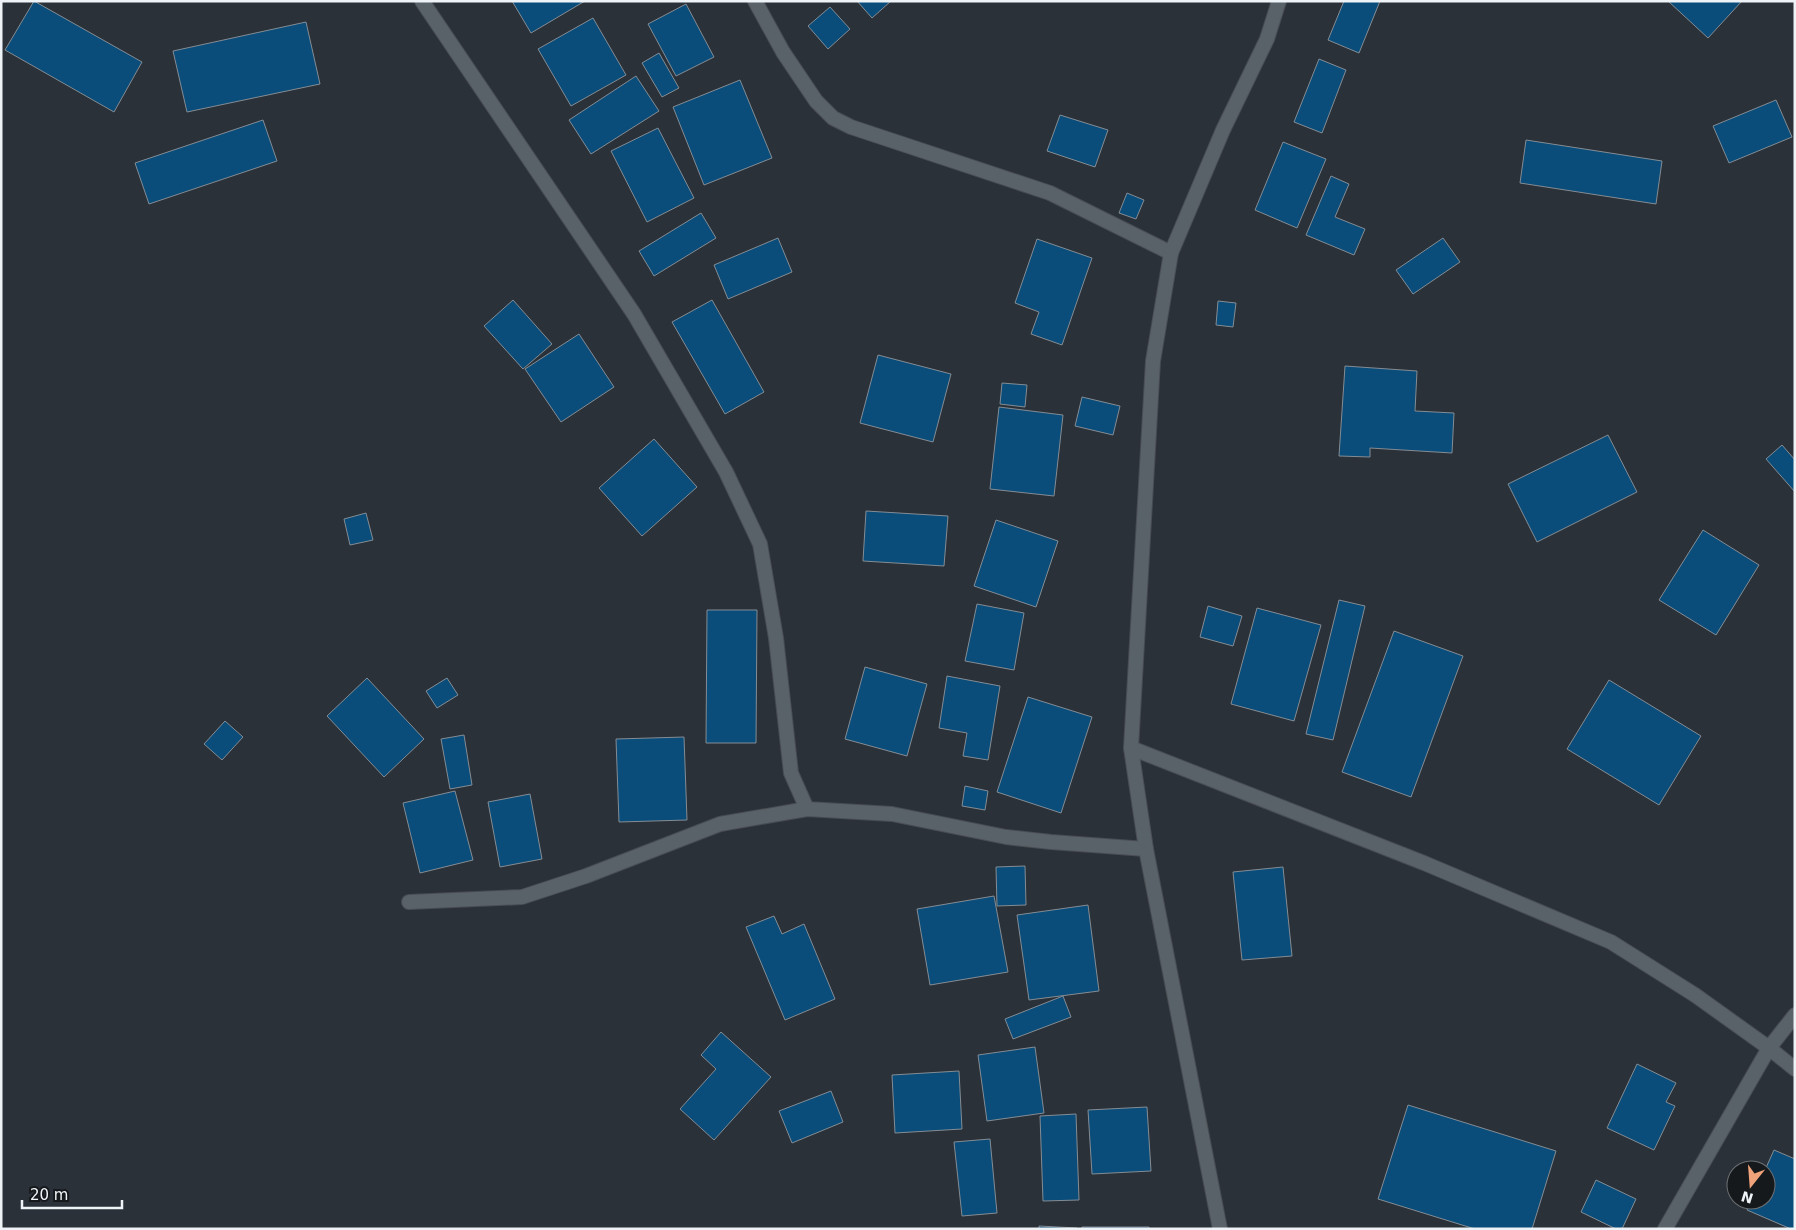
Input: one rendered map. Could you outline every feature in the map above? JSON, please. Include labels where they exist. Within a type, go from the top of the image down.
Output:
[{"type":"street","points":[[422,1],[634,314],[726,472],[760,544],[776,638],[791,772],[806,809]]},
{"type":"street","points":[[755,1],[788,60],[816,101],[833,118],[851,127],[1050,193],[1171,253]]},
{"type":"street","points":[[1220,1229],[1146,849],[1131,748],[1153,362],[1171,253],[1223,130],[1267,38],[1278,1]]},
{"type":"street","points":[[1131,748],[1424,863],[1611,942],[1695,995],[1795,1069]]},
{"type":"street","points":[[409,902],[522,896],[586,876],[720,824],[806,809],[892,814],[1006,837],[1146,849]]},
{"type":"street","points":[[1665,1229],[1769,1048],[1795,1015]]},
{"type":"building","points":[[34,1],[142,62],[114,112],[5,50]]},
{"type":"building","points":[[512,1],[585,1],[531,33]]},
{"type":"building","points":[[857,1],[891,1],[872,18]]},
{"type":"building","points":[[1344,1],[1380,1],[1359,53],[1328,40]]},
{"type":"building","points":[[1668,1],[1742,1],[1708,38]]},
{"type":"building","points":[[686,4],[714,57],[676,76],[648,24]]},
{"type":"building","points":[[830,7],[850,29],[828,49],[808,26]]},
{"type":"building","points":[[593,18],[626,75],[571,106],[538,49]]},
{"type":"building","points":[[306,22],[320,84],[187,112],[173,51]]},
{"type":"building","points":[[659,53],[679,88],[662,97],[642,63]]},
{"type":"building","points":[[1319,59],[1346,70],[1322,133],[1294,122]]},
{"type":"building","points":[[636,76],[659,111],[591,154],[569,120]]},
{"type":"building","points":[[740,80],[772,158],[704,185],[673,107]]},
{"type":"building","points":[[1776,100],[1792,137],[1729,163],[1713,126]]},
{"type":"building","points":[[1060,115],[1108,130],[1095,167],[1047,151]]},
{"type":"building","points":[[263,120],[277,161],[149,204],[135,163]]},
{"type":"building","points":[[658,128],[694,198],[647,222],[611,151]]},
{"type":"building","points":[[1526,140],[1662,161],[1656,204],[1520,183]]},
{"type":"building","points":[[1283,142],[1326,159],[1297,228],[1255,210]]},
{"type":"building","points":[[1331,176],[1349,184],[1335,217],[1365,229],[1354,255],[1306,235]]},
{"type":"building","points":[[1127,193],[1144,200],[1136,219],[1119,213]]},
{"type":"building","points":[[701,213],[716,238],[654,276],[639,251]]},
{"type":"building","points":[[778,238],[792,272],[728,299],[714,265]]},
{"type":"building","points":[[1443,238],[1460,262],[1413,294],[1396,270]]},
{"type":"building","points":[[1037,239],[1092,258],[1062,345],[1031,334],[1039,312],[1015,303]]},
{"type":"building","points":[[513,300],[552,344],[523,369],[484,326]]},
{"type":"building","points":[[712,300],[764,392],[725,414],[672,322]]},
{"type":"building","points":[[1218,301],[1236,303],[1233,327],[1216,325]]},
{"type":"building","points":[[579,334],[614,387],[561,422],[525,369]]},
{"type":"building","points":[[878,355],[951,374],[933,442],[860,423]]},
{"type":"building","points":[[1345,366],[1417,371],[1415,411],[1454,413],[1452,453],[1370,448],[1370,457],[1339,456]]},
{"type":"building","points":[[1002,383],[1027,385],[1025,407],[1000,404]]},
{"type":"building","points":[[1082,397],[1120,406],[1113,435],[1075,426]]},
{"type":"building","points":[[999,407],[1063,415],[1054,496],[990,489]]},
{"type":"building","points":[[1608,435],[1637,492],[1537,542],[1508,484]]},
{"type":"building","points":[[654,439],[697,487],[642,536],[599,488]]},
{"type":"building","points":[[1782,445],[1795,460],[1795,492],[1766,459]]},
{"type":"building","points":[[866,511],[948,516],[944,566],[863,561]]},
{"type":"building","points":[[366,513],[373,540],[350,545],[344,519]]},
{"type":"building","points":[[996,520],[1058,541],[1036,607],[974,586]]},
{"type":"building","points":[[1703,530],[1759,565],[1716,635],[1659,600]]},
{"type":"building","points":[[1339,600],[1365,606],[1333,740],[1306,734]]},
{"type":"building","points":[[977,604],[1024,613],[1014,670],[965,661]]},
{"type":"building","points":[[1208,606],[1242,616],[1233,646],[1200,637]]},
{"type":"building","points":[[1257,608],[1321,625],[1294,721],[1231,704]]},
{"type":"building","points":[[707,610],[757,610],[756,743],[706,743]]},
{"type":"building","points":[[1394,631],[1463,656],[1411,797],[1342,772]]},
{"type":"building","points":[[865,667],[927,684],[907,756],[845,739]]},
{"type":"building","points":[[947,676],[1000,686],[988,760],[963,756],[967,733],[939,728]]},
{"type":"building","points":[[367,678],[424,739],[384,777],[327,716]]},
{"type":"building","points":[[447,678],[458,695],[437,708],[426,691]]},
{"type":"building","points":[[1609,680],[1701,736],[1659,805],[1567,749]]},
{"type":"building","points":[[1028,697],[1092,717],[1061,813],[997,792]]},
{"type":"building","points":[[225,721],[243,737],[222,760],[204,744]]},
{"type":"building","points":[[464,735],[472,785],[450,789],[441,739]]},
{"type":"building","points":[[684,737],[687,820],[619,822],[616,739]]},
{"type":"building","points":[[965,786],[988,791],[985,810],[962,806]]},
{"type":"building","points":[[455,791],[473,860],[420,873],[403,803]]},
{"type":"building","points":[[530,794],[542,859],[500,867],[488,802]]},
{"type":"building","points":[[1025,866],[1026,905],[997,906],[996,867]]},
{"type":"building","points":[[1283,867],[1292,956],[1242,960],[1233,872]]},
{"type":"building","points":[[994,896],[1008,972],[930,985],[917,909]]},
{"type":"building","points":[[1088,905],[1099,991],[1029,1000],[1017,915]]},
{"type":"building","points":[[774,916],[782,934],[804,924],[835,999],[785,1020],[746,927]]},
{"type":"building","points":[[1063,996],[1071,1017],[1013,1039],[1005,1019]]},
{"type":"building","points":[[721,1032],[771,1077],[714,1140],[680,1109],[716,1069],[701,1055]]},
{"type":"building","points":[[1035,1047],[1044,1113],[987,1121],[978,1055]]},
{"type":"building","points":[[1637,1064],[1676,1083],[1666,1102],[1675,1106],[1654,1150],[1607,1128]]},
{"type":"building","points":[[959,1071],[962,1129],[895,1133],[892,1075]]},
{"type":"building","points":[[831,1091],[843,1122],[792,1143],[779,1111]]},
{"type":"building","points":[[1408,1105],[1556,1151],[1532,1229],[1475,1229],[1378,1199]]},
{"type":"building","points":[[1147,1107],[1151,1171],[1092,1174],[1088,1110]]},
{"type":"building","points":[[1076,1114],[1079,1200],[1043,1201],[1040,1116]]},
{"type":"building","points":[[990,1139],[997,1213],[962,1216],[954,1142]]},
{"type":"building","points":[[1774,1150],[1795,1159],[1795,1229],[1747,1210],[1776,1210],[1776,1160],[1770,1160]]},
{"type":"building","points":[[1596,1180],[1636,1199],[1622,1229],[1616,1229],[1581,1212]]},
{"type":"building","points":[[1039,1226],[1077,1228],[1077,1229],[1039,1229]]},
{"type":"building","points":[[1082,1227],[1149,1227],[1149,1229],[1082,1229]]}]
